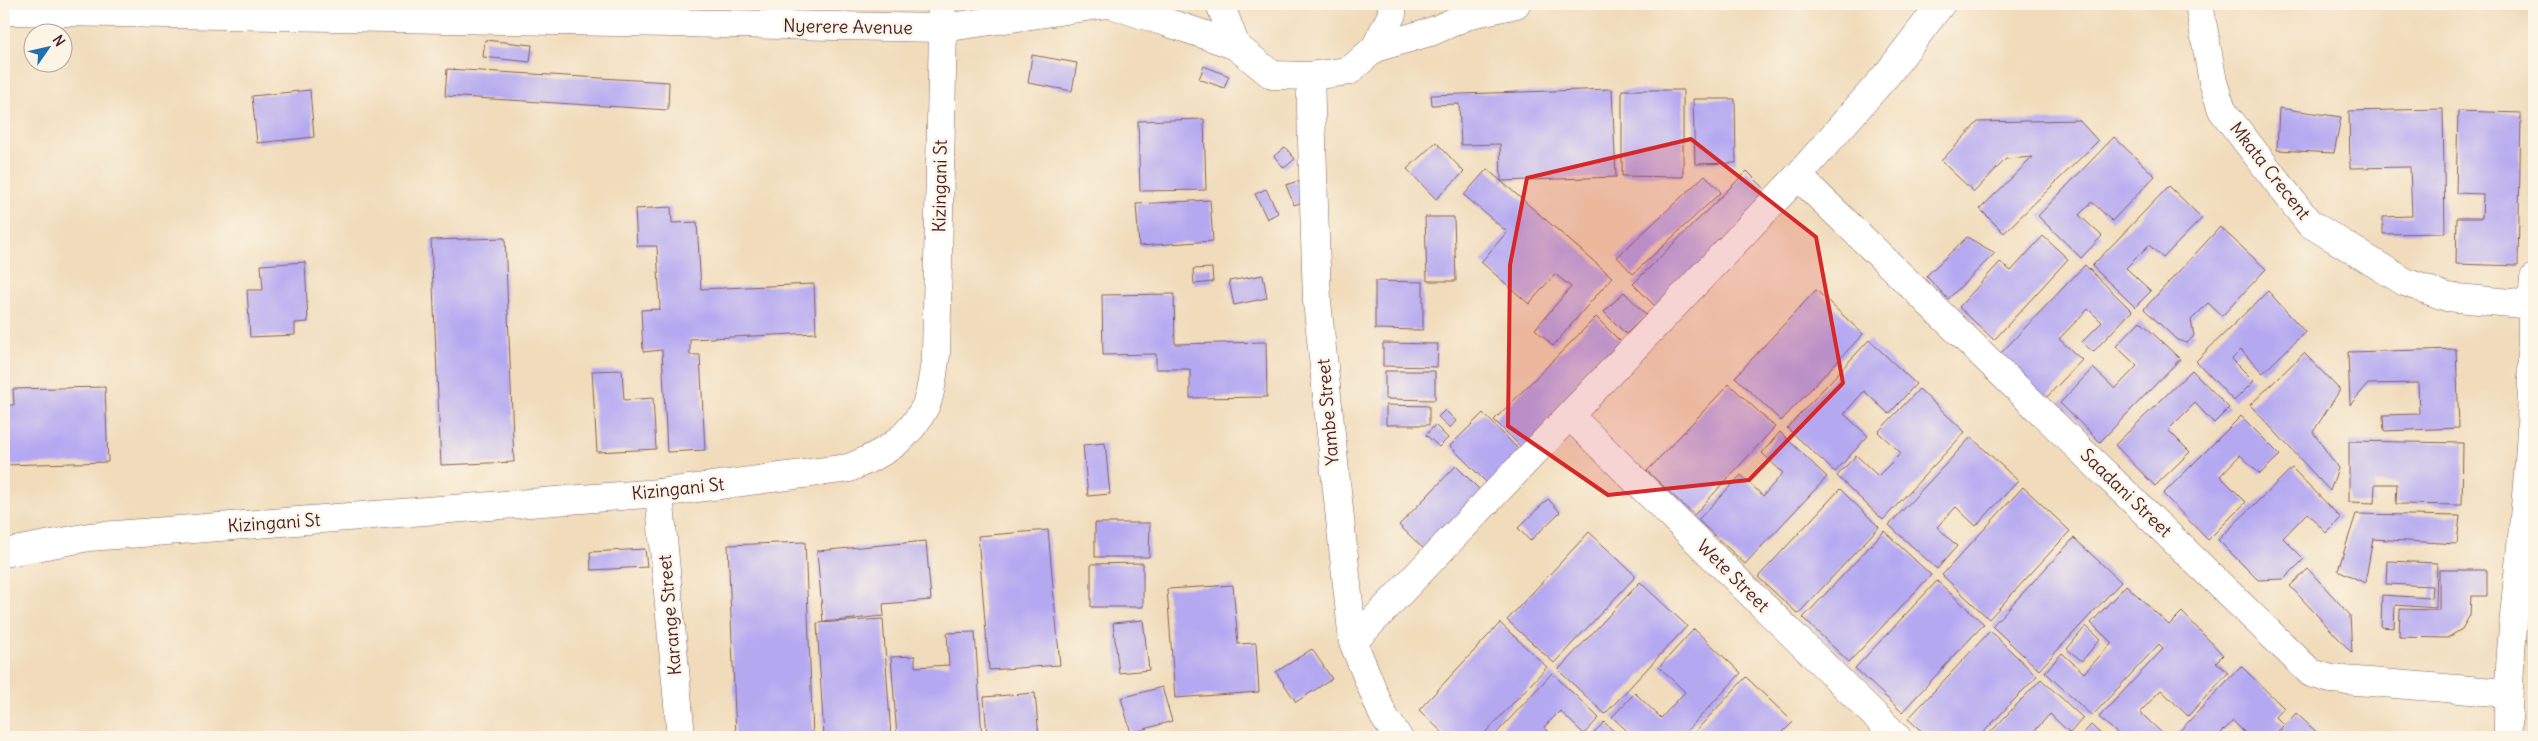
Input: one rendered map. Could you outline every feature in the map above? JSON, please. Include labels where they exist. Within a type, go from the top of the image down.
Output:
[{"type":"street","name":"Nyerere Avenue","points":[[4,11],[942,16],[1109,4]]},
{"type":"street","points":[[1109,4],[1236,46],[1272,75],[1310,76],[1349,71],[1375,48],[1392,14],[1392,4]]},
{"type":"street","points":[[1220,4],[1236,46]]},
{"type":"street","points":[[1375,48],[1433,31],[1472,14],[1508,4],[1516,4]]},
{"type":"street","points":[[1353,642],[1798,176],[1889,72],[1941,4]]},
{"type":"street","name":"Mkata Crecent","points":[[2199,4],[2213,82],[2222,110],[2309,223],[2405,282],[2447,297],[2532,306]]},
{"type":"street","name":"Kizingani St","points":[[4,553],[89,537],[659,493],[850,468],[879,456],[909,433],[926,404],[936,356],[942,16]]},
{"type":"street","name":"Yambe Street","points":[[1310,76],[1317,301],[1353,642],[1383,715],[1398,737]]},
{"type":"street","name":"Saadani Street","points":[[1798,176],[2311,673],[2330,679],[2508,694]]},
{"type":"street","points":[[2508,737],[2508,694],[2532,444],[2532,306],[2534,278]]},
{"type":"street","name":"Wete Street","points":[[1570,416],[1897,737]]},
{"type":"street","name":"Karange Street","points":[[659,493],[681,737]]},
{"type":"highlighted area","points":[[1691,139],[1816,237],[1843,383],[1749,480],[1608,495],[1508,426],[1510,265],[1527,178]]},
{"type":"building","points":[[485,40],[532,45],[530,62],[483,57]]},
{"type":"building","points":[[1032,55],[1077,63],[1072,91],[1028,83]]},
{"type":"building","points":[[1204,66],[1229,76],[1224,88],[1199,79]]},
{"type":"building","points":[[447,69],[669,82],[668,110],[445,96]]},
{"type":"building","points":[[1612,89],[1616,177],[1501,181],[1500,144],[1461,145],[1459,104],[1432,105],[1431,95]]},
{"type":"building","points":[[310,90],[314,137],[257,143],[252,96]]},
{"type":"building","points":[[1622,90],[1683,90],[1683,177],[1622,176]]},
{"type":"building","points":[[1693,99],[1735,99],[1736,163],[1695,164]]},
{"type":"building","points":[[2279,108],[2341,117],[2334,153],[2277,150]]},
{"type":"building","points":[[2443,109],[2445,233],[2383,234],[2383,217],[2412,216],[2410,167],[2350,168],[2349,111]]},
{"type":"building","points":[[2458,111],[2521,113],[2518,266],[2456,264],[2457,218],[2482,218],[2483,194],[2456,193]]},
{"type":"building","points":[[1204,119],[1206,190],[1140,191],[1138,121]]},
{"type":"building","points":[[2079,120],[2098,141],[2004,233],[1980,209],[2033,157],[2006,159],[1974,192],[1941,161],[1978,122]]},
{"type":"building","points":[[2114,137],[2155,176],[2112,221],[2092,202],[2079,215],[2102,236],[2081,258],[2038,216]]},
{"type":"building","points":[[1436,142],[1464,172],[1436,199],[1407,169]]},
{"type":"building","points":[[1285,147],[1295,159],[1284,168],[1274,156]]},
{"type":"building","points":[[1487,169],[1612,277],[1553,346],[1535,329],[1571,287],[1555,274],[1529,304],[1481,262],[1507,232],[1464,195]]},
{"type":"building","points":[[1747,171],[1774,198],[1660,311],[1633,284]]},
{"type":"building","points":[[1705,175],[1721,192],[1633,274],[1617,257]]},
{"type":"building","points":[[1298,181],[1306,201],[1294,205],[1286,185]]},
{"type":"building","points":[[2169,186],[2202,218],[2163,258],[2149,245],[2126,268],[2151,291],[2135,307],[2092,266]]},
{"type":"building","points":[[1266,189],[1278,213],[1267,219],[1255,194]]},
{"type":"building","points":[[1210,200],[1213,241],[1139,246],[1136,204]]},
{"type":"building","points":[[671,207],[672,223],[697,222],[701,289],[814,284],[816,333],[690,339],[690,355],[700,355],[705,450],[667,452],[662,350],[643,352],[641,310],[660,309],[657,246],[637,246],[635,209]]},
{"type":"building","points":[[1425,217],[1454,217],[1456,281],[1427,281]]},
{"type":"building","points":[[2220,227],[2266,269],[2222,316],[2208,303],[2191,320],[2194,336],[2187,343],[2177,340],[2144,309]]},
{"type":"building","points":[[2043,236],[2068,259],[1994,340],[1959,307],[2000,262],[2011,271]]},
{"type":"building","points":[[1967,237],[1995,253],[1948,299],[1926,276]]},
{"type":"building","points":[[505,238],[514,462],[441,465],[431,240]]},
{"type":"building","points":[[305,262],[308,322],[295,323],[295,335],[250,337],[247,290],[263,290],[261,265]]},
{"type":"building","points":[[2085,265],[2132,311],[2093,352],[2082,342],[2102,322],[2088,309],[2059,339],[2082,360],[2044,400],[1999,355]]},
{"type":"building","points":[[1212,268],[1213,282],[1194,284],[1193,269]]},
{"type":"building","points":[[1263,275],[1267,298],[1234,305],[1229,281]]},
{"type":"building","points":[[1375,281],[1423,282],[1423,330],[1375,329]]},
{"type":"building","points":[[1816,290],[1863,334],[1781,421],[1735,377]]},
{"type":"building","points":[[2268,291],[2305,332],[2263,373],[2241,350],[2232,359],[2254,381],[2234,401],[2196,361]]},
{"type":"building","points":[[1624,292],[1646,315],[1626,334],[1604,312]]},
{"type":"building","points":[[1174,294],[1175,344],[1266,342],[1267,397],[1190,398],[1190,369],[1156,369],[1156,354],[1103,355],[1102,295]]},
{"type":"building","points":[[1596,317],[1626,347],[1524,450],[1494,420]]},
{"type":"building","points":[[2140,321],[2180,359],[2100,442],[2060,403],[2093,368],[2115,389],[2137,366],[2116,346]]},
{"type":"building","points":[[1869,340],[1916,384],[1889,414],[1864,391],[1844,414],[1868,436],[1835,472],[1787,428]]},
{"type":"building","points":[[1383,343],[1438,344],[1437,367],[1383,366]]},
{"type":"building","points":[[2456,349],[2459,428],[2384,431],[2383,415],[2419,414],[2418,383],[2368,384],[2350,405],[2348,352]]},
{"type":"building","points":[[2304,353],[2340,390],[2313,432],[2338,468],[2330,491],[2250,405]]},
{"type":"building","points":[[622,370],[624,400],[653,398],[656,449],[597,452],[592,371]]},
{"type":"building","points":[[2192,370],[2229,408],[2214,423],[2195,403],[2168,430],[2190,452],[2155,486],[2115,445]]},
{"type":"building","points":[[1385,371],[1435,371],[1435,400],[1385,399]]},
{"type":"building","points":[[1729,384],[1775,427],[1694,515],[1647,471]]},
{"type":"building","points":[[105,387],[108,462],[4,465],[4,405],[14,405],[13,389]]},
{"type":"building","points":[[1919,389],[1965,432],[1883,520],[1837,476],[1856,455],[1878,476],[1901,453],[1878,432]]},
{"type":"building","points":[[1386,405],[1429,406],[1429,425],[1386,425]]},
{"type":"building","points":[[1445,410],[1456,421],[1450,428],[1438,417]]},
{"type":"building","points":[[1483,413],[1522,453],[1489,485],[1450,446]]},
{"type":"building","points":[[2241,416],[2280,455],[2260,474],[2240,455],[2220,476],[2246,502],[2208,540],[2163,494]]},
{"type":"building","points":[[1435,425],[1448,438],[1439,447],[1426,435]]},
{"type":"building","points":[[1780,432],[1827,477],[1745,564],[1698,520],[1741,475],[1763,496],[1783,473],[1762,453]]},
{"type":"building","points":[[1971,437],[2018,481],[1976,526],[1956,507],[1937,527],[1957,546],[1937,569],[1889,525]]},
{"type":"building","points":[[2349,441],[2463,443],[2462,505],[2396,504],[2397,484],[2375,484],[2374,503],[2349,502]]},
{"type":"building","points":[[1105,443],[1110,494],[1088,496],[1083,445]]},
{"type":"building","points":[[1456,466],[1485,495],[1428,553],[1399,525]]},
{"type":"building","points":[[2292,468],[2341,518],[2326,533],[2307,513],[2283,538],[2304,559],[2284,579],[2258,580],[2218,540]]},
{"type":"building","points":[[2023,487],[2070,531],[1989,619],[1942,575]]},
{"type":"building","points":[[1840,489],[1879,527],[1798,614],[1758,577]]},
{"type":"building","points":[[1548,499],[1560,512],[1530,541],[1518,528]]},
{"type":"building","points":[[2356,514],[2460,516],[2457,544],[2373,539],[2365,583],[2338,570]]},
{"type":"building","points":[[1095,523],[1150,523],[1149,557],[1095,557]]},
{"type":"building","points":[[1048,530],[1060,665],[989,670],[978,536]]},
{"type":"building","points":[[1884,531],[1931,575],[1849,662],[1803,618]]},
{"type":"building","points":[[1589,532],[1636,576],[1554,663],[1507,620]]},
{"type":"building","points":[[2074,538],[2121,582],[2039,670],[1992,626]]},
{"type":"building","points":[[926,541],[931,600],[883,604],[884,616],[823,622],[817,551]]},
{"type":"building","points":[[805,542],[813,737],[736,737],[728,545]]},
{"type":"building","points":[[645,549],[647,567],[591,570],[590,552]]},
{"type":"building","points":[[2387,561],[2437,563],[2436,608],[2395,605],[2394,628],[2381,627],[2382,595],[2431,598],[2432,586],[2386,584]]},
{"type":"building","points":[[1143,563],[1143,607],[1091,607],[1091,564]]},
{"type":"building","points":[[2308,569],[2350,615],[2352,653],[2290,586]]},
{"type":"building","points":[[2439,570],[2487,570],[2487,596],[2471,596],[2470,615],[2462,629],[2447,638],[2399,637],[2400,609],[2439,610]]},
{"type":"building","points":[[1937,581],[1984,624],[1902,712],[1855,668]]},
{"type":"building","points":[[1640,582],[1687,626],[1605,714],[1558,670]]},
{"type":"building","points":[[1233,585],[1238,644],[1256,643],[1259,692],[1175,698],[1167,589]]},
{"type":"building","points":[[2126,585],[2169,625],[2182,612],[2223,655],[2216,662],[2228,673],[2188,716],[2161,690],[2140,712],[2166,737],[2121,737],[2099,717],[2163,649],[2159,644],[2092,716],[2045,672],[2062,653],[2084,673],[2112,643],[2091,623]]},
{"type":"building","points":[[883,619],[891,737],[824,737],[817,623]]},
{"type":"building","points":[[1143,620],[1149,670],[1119,673],[1113,623]]},
{"type":"building","points":[[1500,623],[1547,667],[1481,737],[1447,737],[1419,710]]},
{"type":"building","points":[[2086,626],[2100,639],[2082,661],[2067,649]]},
{"type":"building","points":[[1694,629],[1741,673],[1681,737],[1634,737],[1612,717],[1635,693],[1661,718],[1685,692],[1659,667]]},
{"type":"building","points":[[1990,631],[2037,676],[1979,737],[1928,737],[1908,719]]},
{"type":"building","points":[[975,632],[982,737],[897,737],[891,657],[915,656],[915,667],[949,665],[947,633]]},
{"type":"building","points":[[1312,649],[1332,679],[1296,702],[1276,672]]},
{"type":"building","points":[[2241,666],[2284,708],[2276,717],[2284,725],[2272,737],[2239,737],[2244,732],[2233,721],[2217,737],[2174,737]]},
{"type":"building","points":[[1552,673],[1599,718],[1584,734],[1560,711],[1544,727],[1554,737],[1493,737]]},
{"type":"building","points":[[1746,677],[1793,722],[1778,737],[1690,737]]},
{"type":"building","points":[[2041,679],[2083,718],[2070,733],[2050,714],[2029,737],[1986,737]]},
{"type":"building","points":[[1162,687],[1172,721],[1131,733],[1121,698]]},
{"type":"building","points":[[1035,693],[1039,737],[987,737],[984,697]]},
{"type":"building","points":[[2296,713],[2322,737],[2275,737]]},
{"type":"building","points":[[1604,722],[1620,737],[1590,737]]},
{"type":"building","points":[[2091,725],[2104,737],[2080,737]]}]
